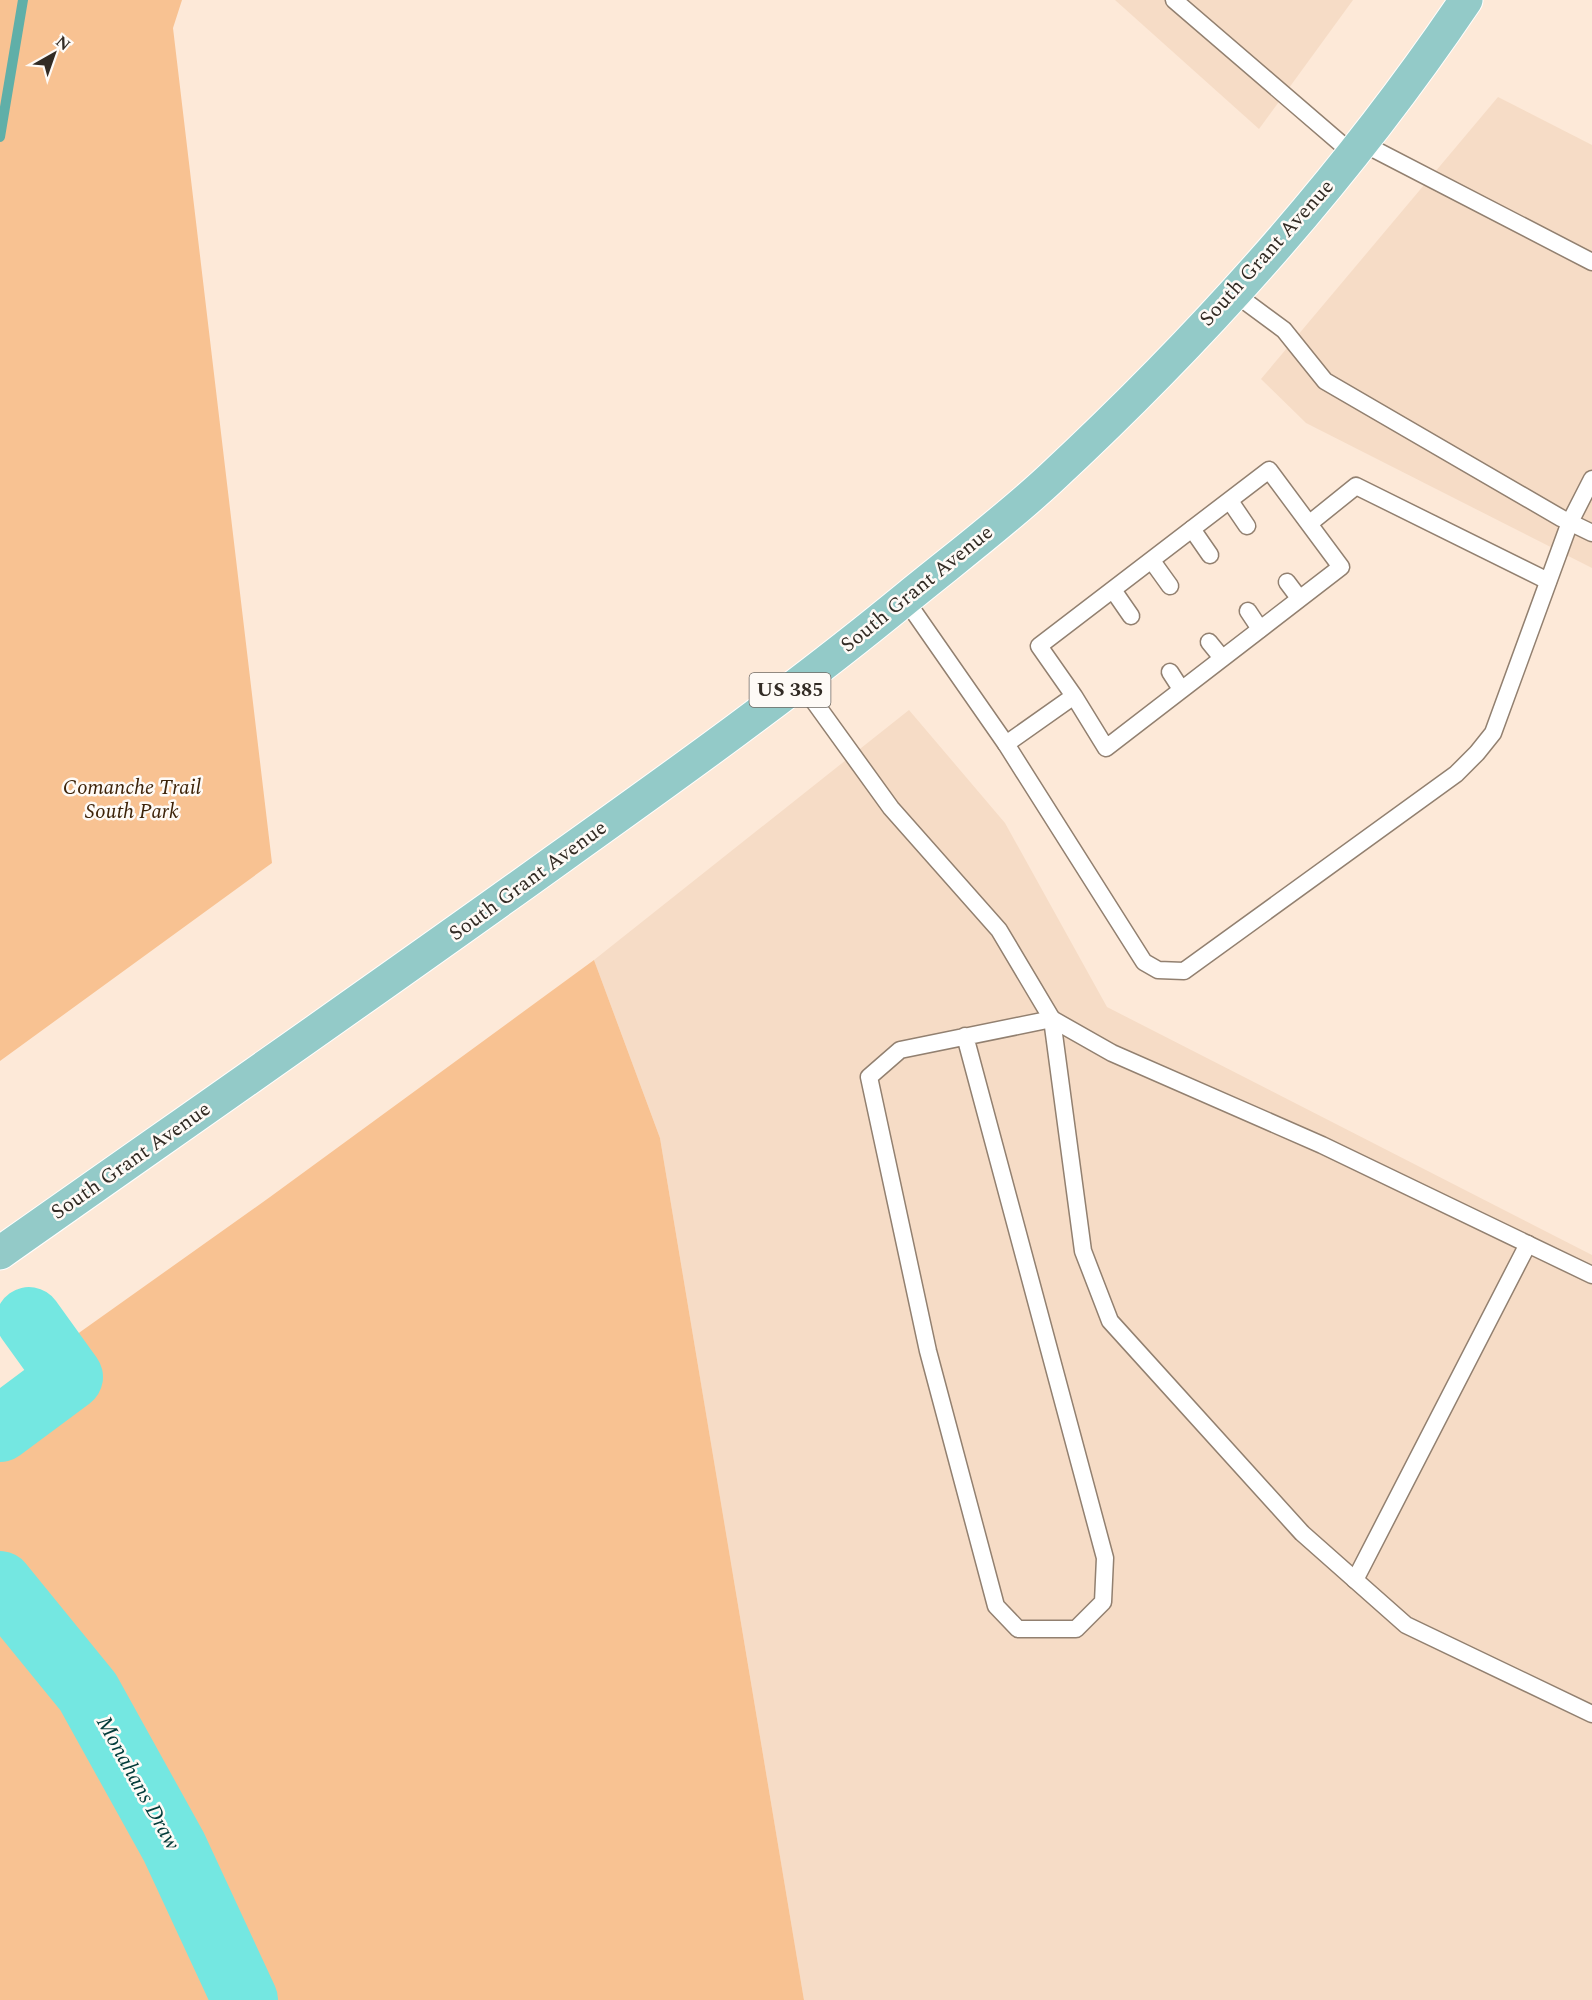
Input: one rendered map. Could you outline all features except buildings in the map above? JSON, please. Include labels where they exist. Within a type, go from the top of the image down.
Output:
[{"type":"main road","name":"South Grant Avenue","points":[[0,1253],[411,965],[741,728],[976,543],[1049,480],[1129,403],[1276,248],[1400,94],[1466,0]]},
{"type":"lane","points":[[1179,2],[1358,148],[1592,262]]},
{"type":"lane","points":[[1234,292],[1284,330],[1325,381],[1592,533]]},
{"type":"lane","points":[[1269,470],[1310,523],[1341,567],[1106,748],[1074,696],[1039,646],[1269,470]]},
{"type":"lane","points":[[905,600],[1006,744],[1144,962],[1158,970],[1184,971],[1456,774],[1478,753],[1493,733],[1570,522],[1592,479]]},
{"type":"lane","points":[[1310,523],[1356,486],[1548,581]]},
{"type":"lane","points":[[1230,501],[1247,526]]},
{"type":"lane","points":[[1192,530],[1210,555]]},
{"type":"lane","points":[[1152,561],[1170,586]]},
{"type":"lane","points":[[1287,582],[1299,598]]},
{"type":"lane","points":[[1113,590],[1131,616]]},
{"type":"lane","points":[[1248,611],[1260,629]]},
{"type":"lane","points":[[1209,642],[1221,658]]},
{"type":"lane","points":[[1170,672],[1181,689]]},
{"type":"lane","points":[[800,682],[891,808],[999,930],[1052,1019],[1083,1251],[1110,1321],[1302,1533],[1406,1625],[1592,1714]]},
{"type":"lane","points":[[1006,744],[1074,696]]},
{"type":"lane","points":[[965,1036],[1105,1558],[1103,1602],[1076,1629],[1018,1629],[996,1606],[928,1351],[869,1077],[900,1050],[965,1036],[1052,1019],[1112,1053],[1322,1145],[1592,1275]]},
{"type":"lane","points":[[1355,1580],[1528,1244]]},
{"type":"shaded area","points":[[1115,0],[1353,0],[1259,129]]},
{"type":"shaded area","points":[[1498,97],[1592,145],[1592,568],[1306,423],[1261,379]]},
{"type":"shaded area","points":[[909,710],[1005,823],[1107,1007],[1592,1255],[1592,2000],[804,2000],[660,1138],[594,960]]},
{"type":"green space","name":"Comanche Trail South Park","points":[[0,0],[182,0],[173,28],[272,863],[0,1061]]},
{"type":"green space","points":[[594,960],[660,1138],[804,2000],[0,2000],[0,1389],[270,1197]]},
{"type":"waterway","points":[[0,137],[23,0]]},
{"type":"waterway","name":"Monahans Draw","points":[[0,1429],[70,1377],[29,1320]]},
{"type":"waterway","name":"Monahans Draw","points":[[0,1584],[88,1692],[174,1847],[245,2000]]}]
